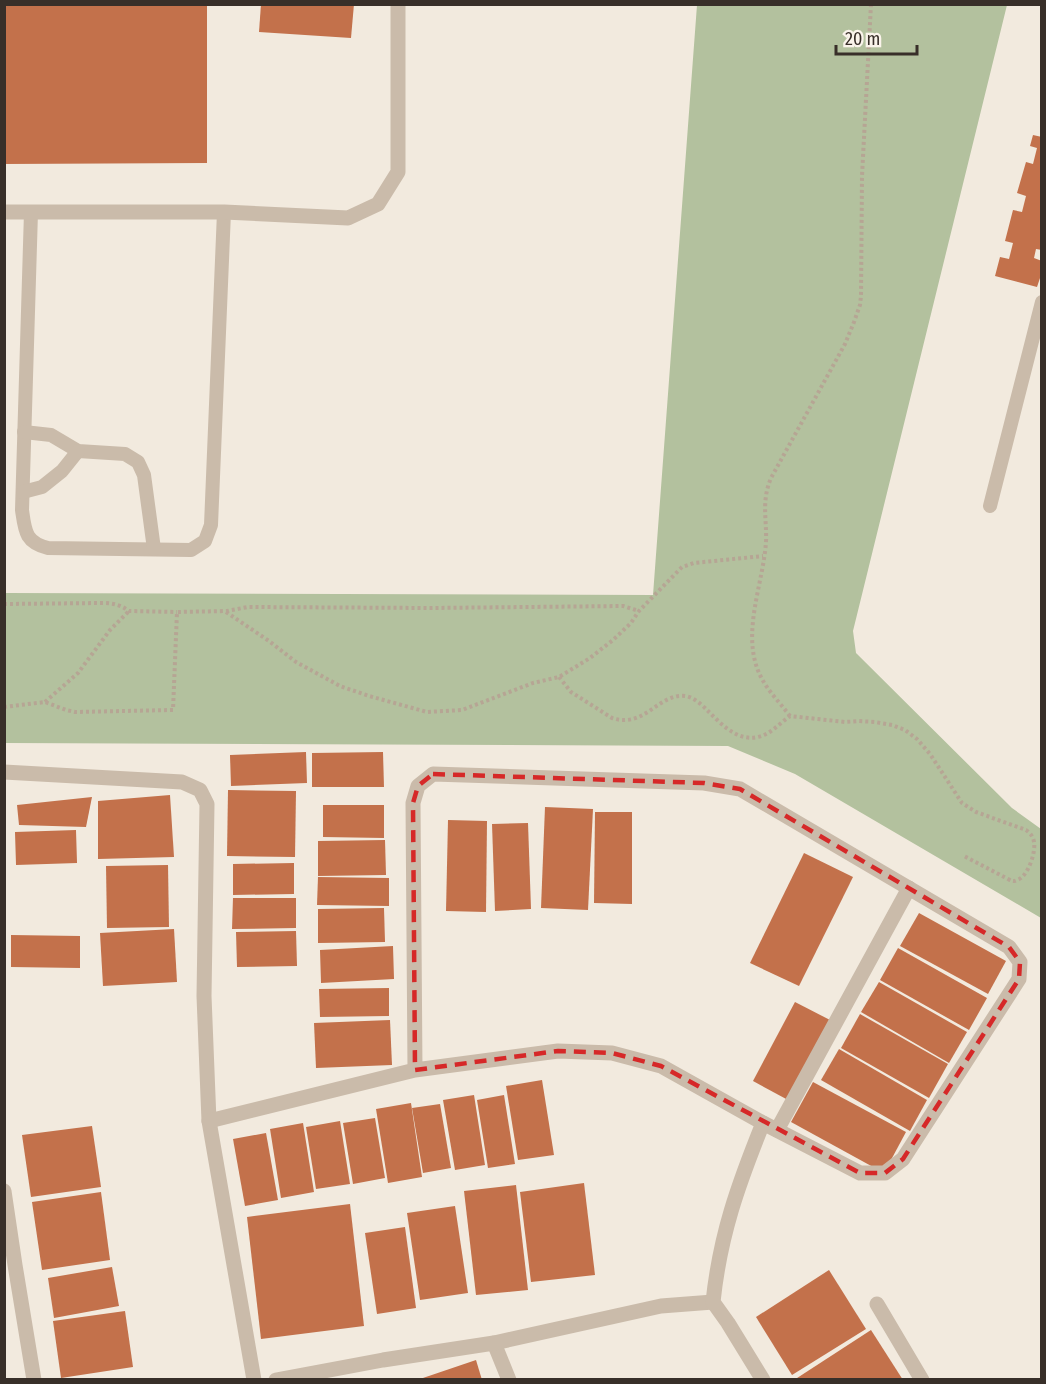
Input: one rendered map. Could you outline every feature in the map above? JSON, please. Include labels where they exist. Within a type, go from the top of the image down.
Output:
[{"type":"street","points":[[4,212],[224,212],[348,218],[378,204],[398,172],[398,4]]},
{"type":"street","points":[[4,772],[182,782],[200,790],[207,804],[204,996],[209,1121],[254,1380]]},
{"type":"street","points":[[209,1121],[415,1070],[558,1051],[612,1053],[661,1066],[763,1123],[861,1173],[885,1173],[903,1159],[1019,979],[1020,962],[1009,947],[740,789],[704,783],[433,774],[418,786],[413,803],[415,1070]]},
{"type":"street","points":[[777,1130],[909,888]]},
{"type":"street","points":[[763,1123],[729,1215],[716,1274],[713,1302],[763,1380]]},
{"type":"street","points":[[4,1191],[10,1266],[34,1380]]},
{"type":"street","points":[[276,1380],[382,1360],[494,1343],[661,1306],[713,1302]]},
{"type":"street","points":[[876,1304],[922,1380]]},
{"type":"street","points":[[494,1343],[509,1380]]},
{"type":"lane","points":[[31,212],[22,492],[26,534],[36,545],[48,548],[191,550],[206,541],[211,525],[224,212]]},
{"type":"lane","points":[[990,506],[1041,302]]},
{"type":"lane","points":[[24,432],[51,435],[78,451],[125,454],[138,462],[144,475],[154,549]]},
{"type":"lane","points":[[22,492],[42,487],[62,471],[78,451]]},
{"type":"path","points":[[790,716],[763,680],[753,654],[753,624],[766,537],[764,507],[771,478],[845,345],[860,305],[862,176],[871,4]]},
{"type":"path","points":[[225,611],[296,662],[340,686],[427,712],[462,710],[533,683],[559,677],[591,658],[631,623],[639,611],[682,567],[694,563],[763,556]]},
{"type":"path","points":[[4,604],[113,603],[129,611],[177,612],[225,611],[248,607],[623,606],[639,611]]},
{"type":"path","points":[[45,702],[78,673],[110,630],[129,611]]},
{"type":"path","points":[[4,706],[45,702],[75,712],[173,710],[177,612]]},
{"type":"path","points":[[559,677],[571,692],[619,720],[634,720],[668,700],[684,696],[702,705],[729,730],[745,737],[767,734],[790,716],[845,722],[875,722],[905,730],[930,754],[962,802],[976,812],[1026,830],[1034,841],[1032,859],[1025,875],[1019,880],[1008,879],[964,856]]},
{"type":"highlighted area","points":[[433,774],[704,783],[740,789],[1009,947],[1020,962],[1019,979],[903,1159],[885,1173],[860,1173],[661,1066],[612,1053],[558,1051],[415,1070],[413,803],[418,786]]},
{"type":"green space","points":[[697,5],[1007,5],[853,631],[856,653],[1012,808],[1041,829],[1041,918],[795,774],[728,746],[5,743],[5,593],[653,595]]},
{"type":"building","points":[[4,4],[207,4],[207,163],[4,164]]},
{"type":"building","points":[[261,4],[354,4],[351,38],[259,32]]},
{"type":"building","points":[[1033,135],[1042,137],[1042,250],[1036,249],[1034,258],[1042,261],[1042,272],[1037,287],[995,276],[1000,257],[1009,259],[1013,243],[1005,241],[1013,210],[1022,212],[1026,196],[1017,193],[1026,162],[1033,164],[1037,148],[1030,146]]},
{"type":"building","points":[[306,752],[307,783],[231,786],[230,755]]},
{"type":"building","points":[[383,752],[384,787],[312,787],[312,753]]},
{"type":"building","points":[[228,790],[296,791],[295,857],[227,856]]},
{"type":"building","points":[[170,795],[174,857],[98,859],[98,801]]},
{"type":"building","points":[[92,797],[86,827],[19,825],[17,805]]},
{"type":"building","points":[[323,805],[384,805],[384,838],[323,837]]},
{"type":"building","points":[[545,807],[593,809],[588,910],[541,908]]},
{"type":"building","points":[[595,812],[632,812],[632,904],[594,903]]},
{"type":"building","points":[[448,820],[487,821],[486,912],[446,911]]},
{"type":"building","points":[[528,823],[531,909],[495,911],[492,824]]},
{"type":"building","points":[[76,830],[77,863],[16,865],[15,832]]},
{"type":"building","points":[[385,840],[386,875],[318,876],[318,841]]},
{"type":"building","points":[[804,853],[853,877],[799,986],[750,963]]},
{"type":"building","points":[[294,863],[294,894],[233,895],[233,864]]},
{"type":"building","points":[[168,865],[169,927],[107,928],[106,866]]},
{"type":"building","points":[[318,877],[389,878],[389,906],[317,905]]},
{"type":"building","points":[[233,898],[296,898],[296,928],[232,929]]},
{"type":"building","points":[[384,908],[385,942],[318,943],[318,909]]},
{"type":"building","points":[[919,913],[1006,961],[988,994],[900,946]]},
{"type":"building","points":[[174,929],[177,982],[103,986],[100,933]]},
{"type":"building","points":[[296,931],[297,966],[237,967],[236,932]]},
{"type":"building","points":[[11,935],[80,936],[80,968],[11,967]]},
{"type":"building","points":[[393,946],[394,979],[321,983],[320,950]]},
{"type":"building","points":[[898,948],[987,998],[969,1030],[880,980]]},
{"type":"building","points":[[879,982],[967,1032],[949,1063],[861,1012]]},
{"type":"building","points":[[389,988],[389,1016],[320,1017],[319,989]]},
{"type":"building","points":[[795,1002],[830,1020],[788,1100],[753,1081]]},
{"type":"building","points":[[860,1014],[948,1064],[929,1098],[841,1048]]},
{"type":"building","points":[[390,1020],[392,1065],[316,1068],[314,1023]]},
{"type":"building","points":[[839,1049],[927,1100],[910,1131],[821,1080]]},
{"type":"building","points":[[542,1080],[554,1155],[518,1160],[506,1086]]},
{"type":"building","points":[[813,1082],[906,1132],[884,1173],[791,1122]]},
{"type":"building","points":[[474,1095],[485,1165],[455,1170],[443,1100]]},
{"type":"building","points":[[504,1095],[515,1164],[488,1168],[477,1100]]},
{"type":"building","points":[[411,1103],[422,1177],[388,1183],[376,1109]]},
{"type":"building","points":[[440,1104],[451,1168],[423,1173],[412,1108]]},
{"type":"building","points":[[375,1118],[385,1178],[353,1184],[343,1123]]},
{"type":"building","points":[[340,1121],[350,1184],[316,1189],[306,1127]]},
{"type":"building","points":[[303,1123],[314,1192],[281,1198],[270,1129]]},
{"type":"building","points":[[92,1126],[101,1187],[31,1197],[22,1135]]},
{"type":"building","points":[[266,1133],[278,1200],[245,1206],[233,1139]]},
{"type":"building","points":[[584,1183],[595,1275],[531,1282],[520,1192]]},
{"type":"building","points":[[516,1185],[528,1290],[476,1295],[464,1191]]},
{"type":"building","points":[[101,1192],[110,1260],[42,1270],[32,1202]]},
{"type":"building","points":[[350,1204],[364,1326],[261,1339],[247,1217]]},
{"type":"building","points":[[455,1206],[468,1293],[420,1300],[407,1213]]},
{"type":"building","points":[[405,1227],[416,1308],[377,1314],[365,1233]]},
{"type":"building","points":[[112,1267],[119,1306],[54,1318],[48,1278]]},
{"type":"building","points":[[829,1270],[866,1329],[792,1375],[756,1317]]},
{"type":"building","points":[[125,1311],[133,1367],[61,1378],[53,1321]]},
{"type":"building","points":[[871,1330],[903,1380],[794,1380]]},
{"type":"building","points":[[476,1360],[482,1380],[420,1380],[420,1379]]}]
